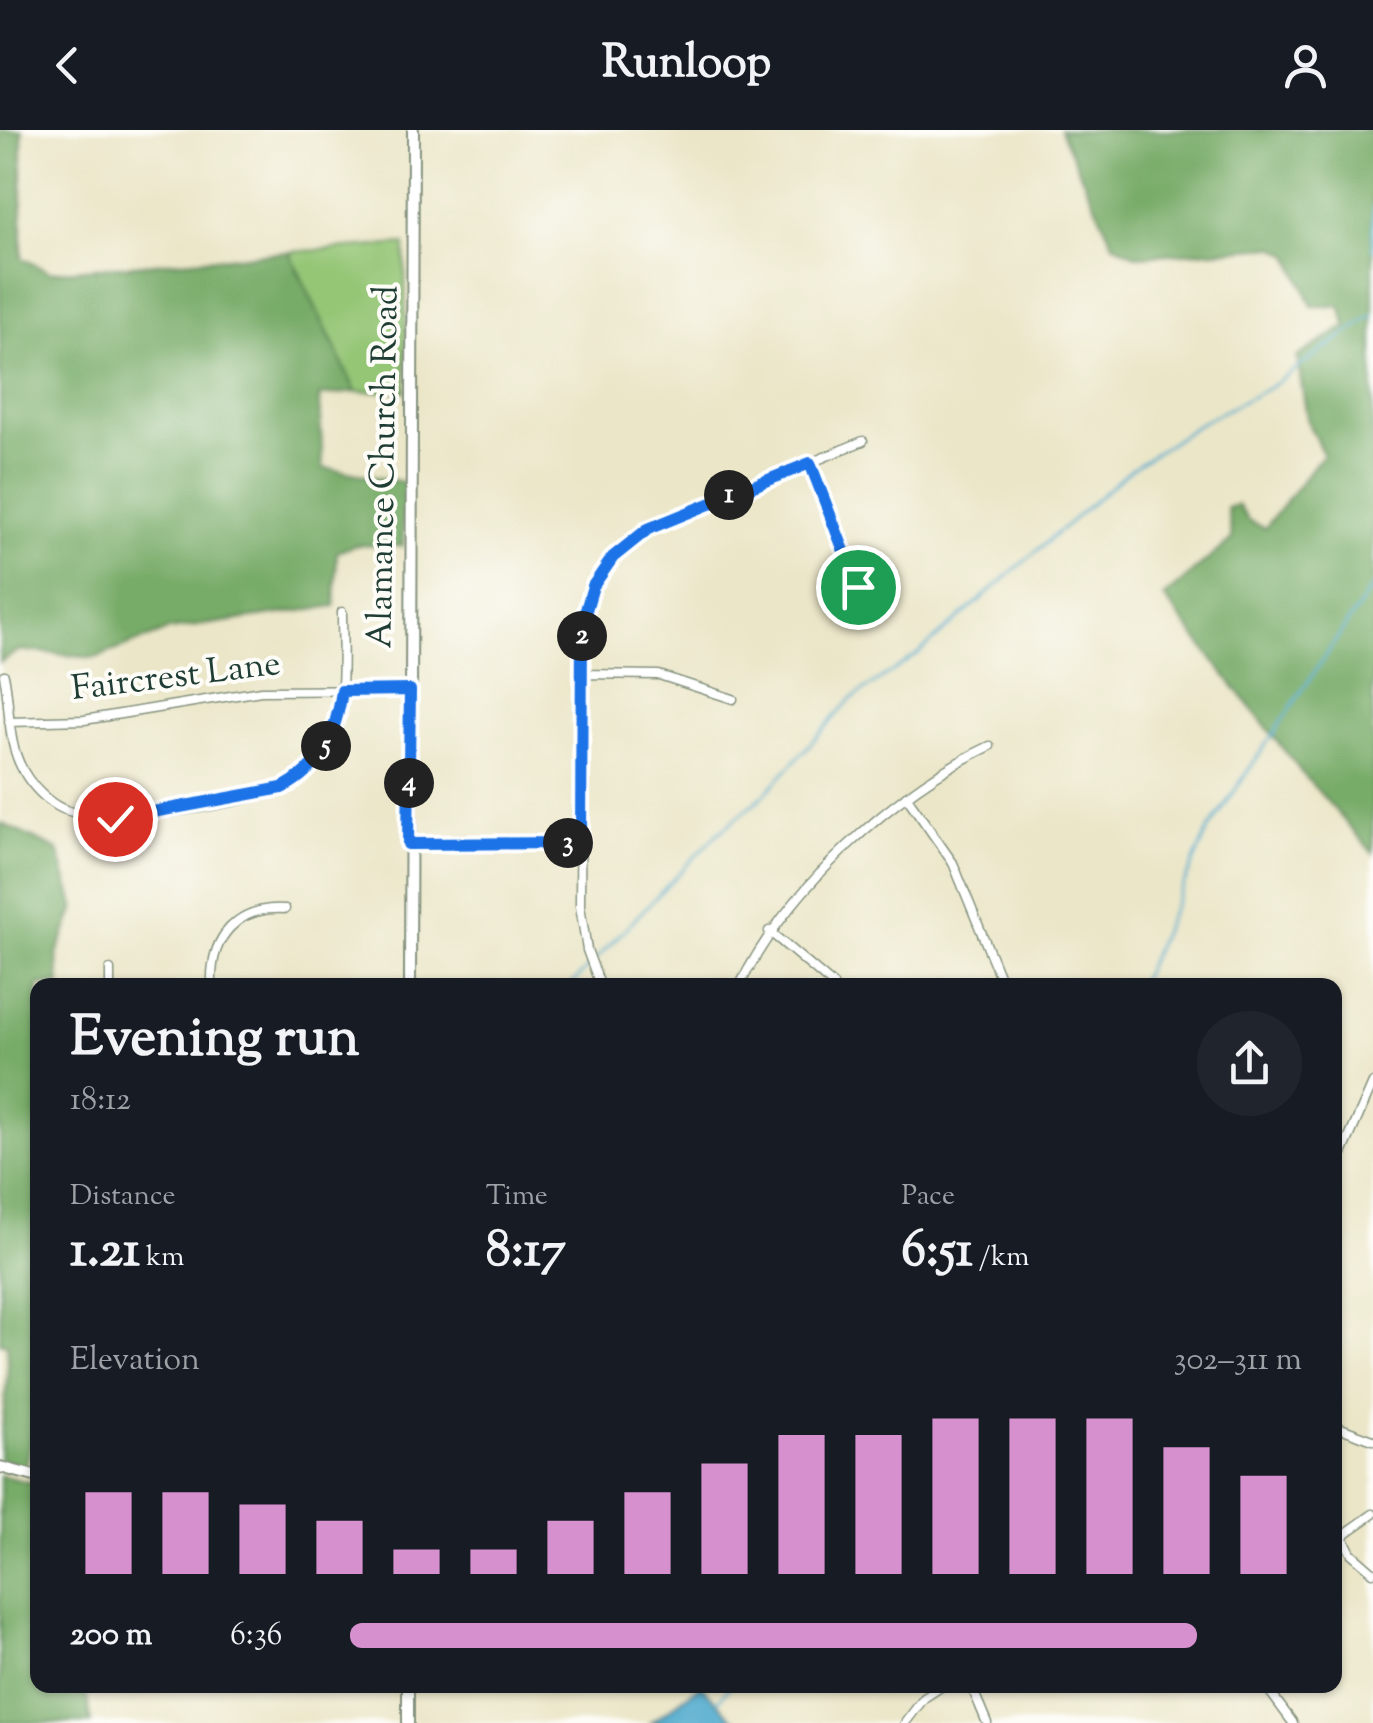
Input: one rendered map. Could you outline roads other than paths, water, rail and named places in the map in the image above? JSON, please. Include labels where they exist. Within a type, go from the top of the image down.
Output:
[{"type":"main road","name":"Alamance Church Road","points":[[410,978],[408,844],[416,315],[413,130]]},
{"type":"main road","points":[[0,1468],[30,1474]]},
{"type":"main road","points":[[408,1693],[408,1723]]},
{"type":"street","points":[[598,978],[581,921],[581,674],[587,600],[601,573],[623,546],[662,522],[863,441]]},
{"type":"street","points":[[810,463],[858,587]]},
{"type":"street","points":[[4,676],[17,758],[43,796],[60,808],[115,819],[258,795],[294,782],[328,743],[338,722],[342,612]]},
{"type":"street","points":[[581,674],[659,675],[733,699]]},
{"type":"street","name":"Faircrest Lane","points":[[9,722],[84,720],[261,690],[410,690]]},
{"type":"street","points":[[744,978],[770,930],[906,796],[940,771],[990,746]]},
{"type":"street","points":[[906,796],[953,862],[1000,978]]},
{"type":"street","points":[[408,844],[581,843]]},
{"type":"street","points":[[213,978],[215,955],[232,922],[262,908],[284,909]]},
{"type":"street","points":[[770,930],[825,978]]},
{"type":"street","points":[[110,970],[110,978]]},
{"type":"street","points":[[1342,1154],[1373,1083]]},
{"type":"street","points":[[1342,1429],[1373,1440]]},
{"type":"street","points":[[1342,1537],[1373,1514]]},
{"type":"street","points":[[1342,1542],[1373,1572]]},
{"type":"street","points":[[906,1723],[932,1693]]},
{"type":"street","points":[[974,1693],[987,1723]]},
{"type":"street","points":[[1271,1693],[1293,1723]]},
{"type":"water","points":[[690,1693],[709,1693],[738,1723],[651,1723]]},
{"type":"waterway","points":[[1373,206],[1373,250]]},
{"type":"waterway","points":[[578,978],[716,835],[763,796],[850,700],[919,653],[1131,469],[1202,422],[1269,388],[1373,315]]},
{"type":"waterway","points":[[1142,978],[1207,832],[1373,585]]},
{"type":"waterway","points":[[718,1701],[724,1693]]}]
